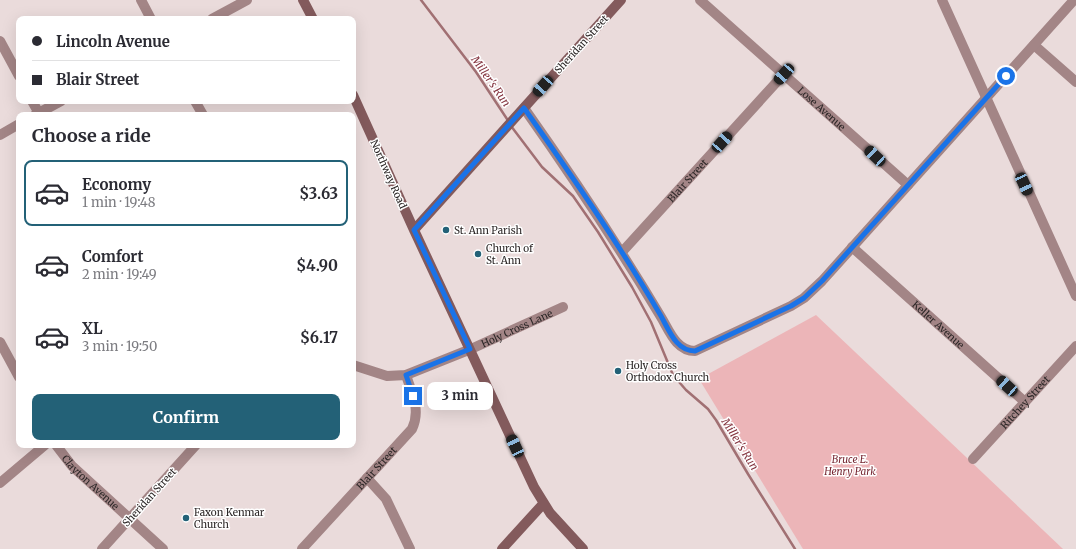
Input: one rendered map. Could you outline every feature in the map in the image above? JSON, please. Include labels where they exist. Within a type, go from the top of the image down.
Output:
[{"type":"street","points":[[140,0],[149,16]]},
{"type":"street","points":[[218,16],[247,0]]},
{"type":"street","points":[[303,0],[311,16]]},
{"type":"street","name":"Sheridan Street","points":[[414,230],[621,0]]},
{"type":"street","name":"Lose Avenue","points":[[700,0],[908,186]]},
{"type":"street","points":[[942,0],[1076,296]]},
{"type":"street","points":[[524,108],[622,252],[672,336],[683,349],[690,351],[702,349],[804,298],[908,186],[1074,0]]},
{"type":"street","points":[[0,41],[16,70]]},
{"type":"street","points":[[1034,45],[1076,82]]},
{"type":"street","name":"Blair Street","points":[[622,252],[784,74]]},
{"type":"street","name":"Northway Road","points":[[356,101],[414,230],[543,504],[558,523],[583,549]]},
{"type":"street","points":[[42,112],[56,104]]},
{"type":"street","points":[[0,134],[16,126]]},
{"type":"street","name":"Keller Avenue","points":[[852,247],[1025,402]]},
{"type":"street","name":"Holy Cross Lane","points":[[470,349],[563,307]]},
{"type":"street","points":[[0,342],[16,371]]},
{"type":"street","name":"Ritchey Street","points":[[973,459],[1076,346]]},
{"type":"street","points":[[356,365],[387,376],[406,375],[470,349]]},
{"type":"street","name":"Blair Street","points":[[302,549],[409,432],[415,422],[417,410],[406,375]]},
{"type":"street","points":[[0,483],[41,448]]},
{"type":"street","name":"Clayton Avenue","points":[[58,448],[72,466],[163,549]]},
{"type":"street","name":"Sheridan Street","points":[[102,549],[193,448]]},
{"type":"street","points":[[367,478],[386,499],[410,549]]},
{"type":"street","points":[[502,549],[543,504]]},
{"type":"green space","name":"Bruce E. Henry Park","points":[[816,315],[1063,549],[803,549],[699,379]]},
{"type":"waterway","name":"Miller's Run","points":[[421,0],[476,72],[509,122]]},
{"type":"waterway","name":"Miller's Run","points":[[511,126],[542,167],[573,196],[598,232],[632,287],[651,322],[673,375],[686,390],[708,409],[716,420],[795,549]]},
{"type":"place","name":"St. Ann Parish","points":[[446,230]]},
{"type":"place","name":"Church of St. Ann","points":[[478,254]]},
{"type":"place","name":"Holy Cross Orthodox Church","points":[[618,371]]},
{"type":"place","name":"Faxon Kenmar Church","points":[[186,518]]},
{"type":"route","points":[[413,396],[406,375],[470,349],[414,230],[524,108],[566,166],[622,252],[679,346],[683,349],[695,351],[791,306],[804,298],[822,281],[1006,76]]}]
